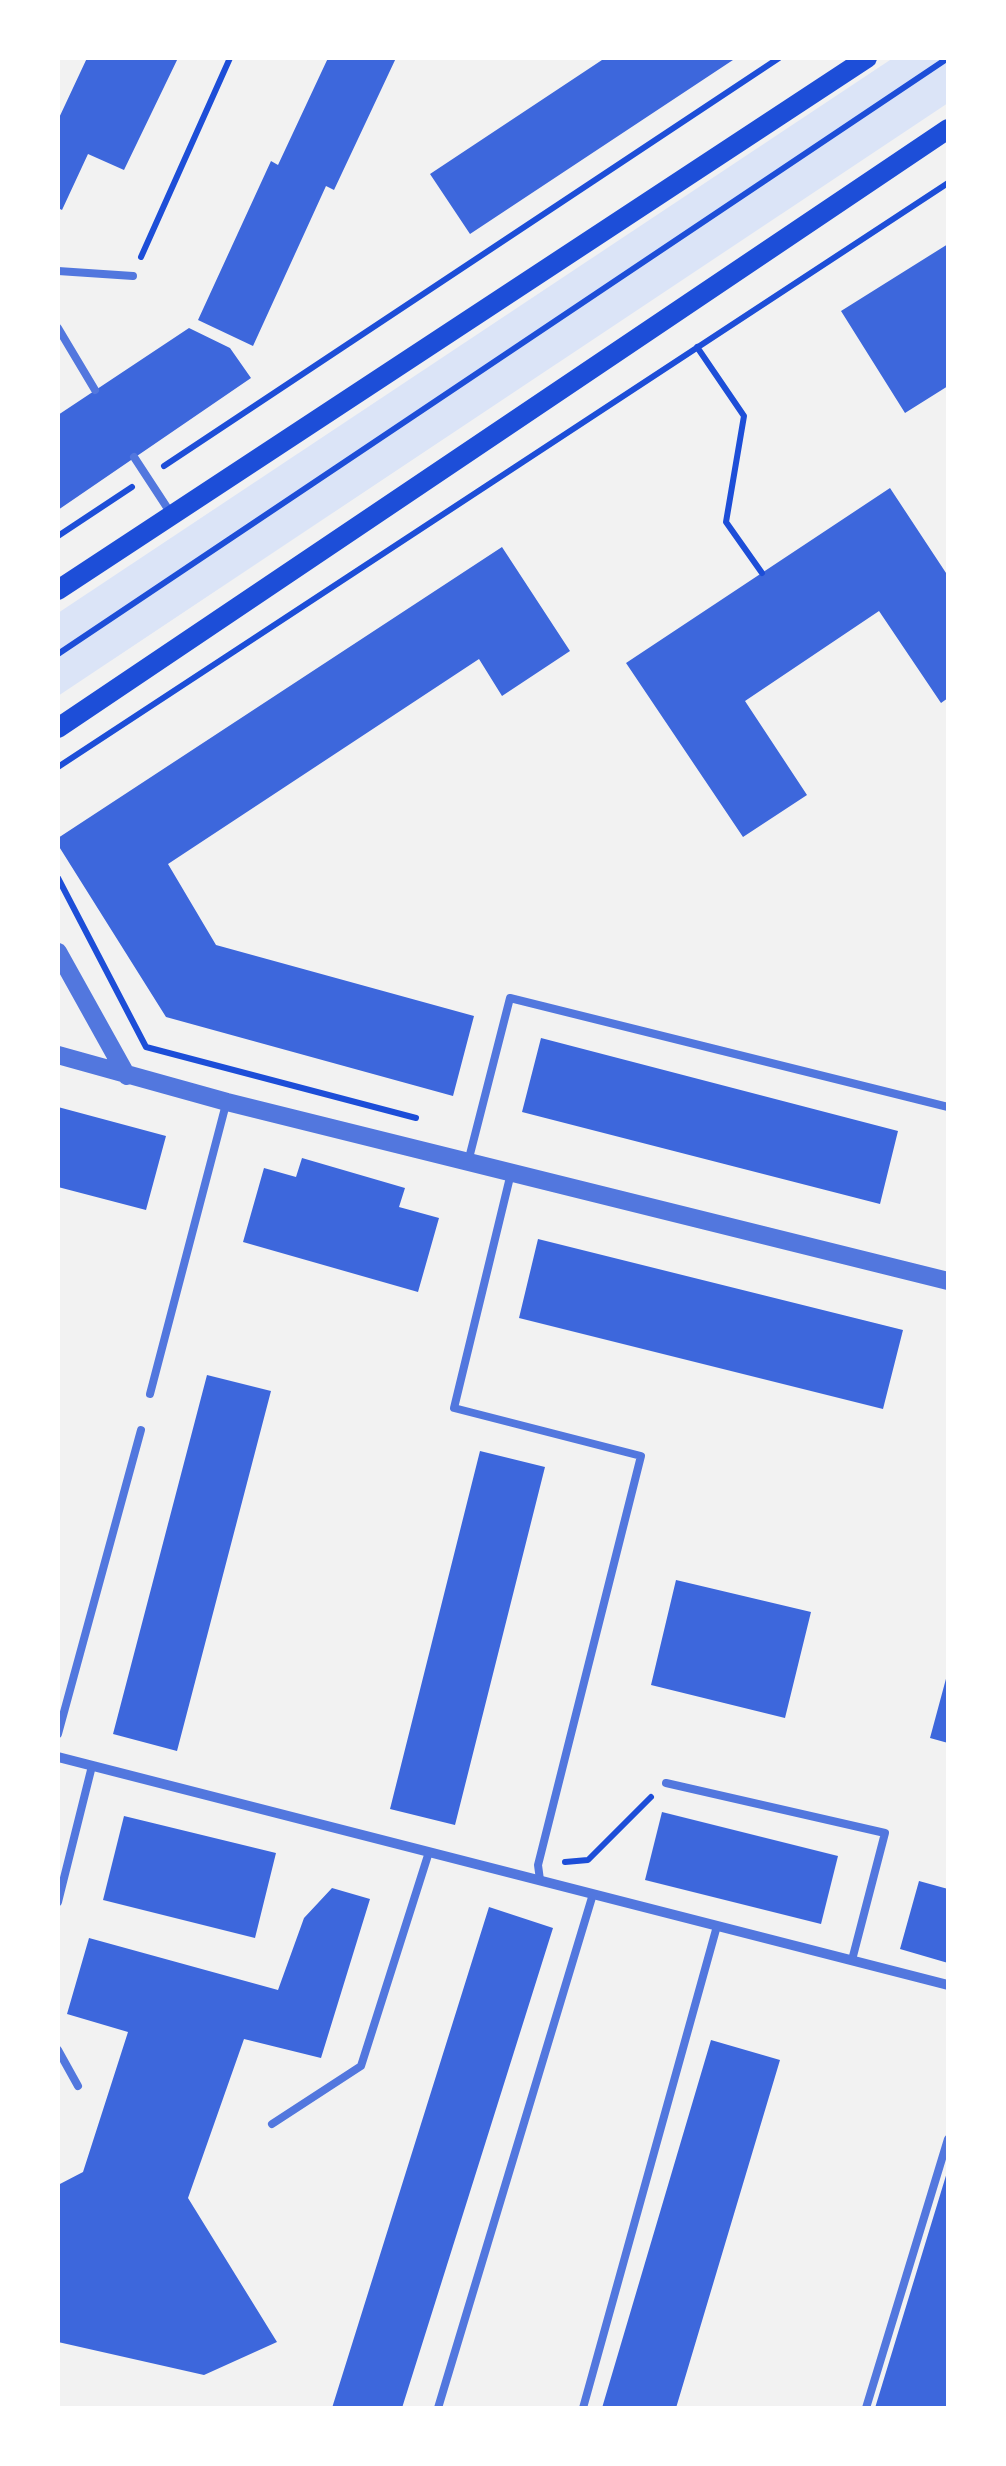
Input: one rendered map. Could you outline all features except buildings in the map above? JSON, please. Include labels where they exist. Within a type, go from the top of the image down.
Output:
[{"type":"main road","points":[[58,590],[865,58]]},
{"type":"main road","points":[[58,728],[948,129]]},
{"type":"street","points":[[58,952],[127,1076]]},
{"type":"street","points":[[58,1055],[226,1102],[948,1281]]},
{"type":"street","points":[[58,1757],[948,1985]]},
{"type":"lane","points":[[58,271],[133,276]]},
{"type":"lane","points":[[58,328],[95,390]]},
{"type":"lane","points":[[134,457],[173,516]]},
{"type":"lane","points":[[468,1162],[510,998],[948,1107]]},
{"type":"lane","points":[[150,1394],[226,1102]]},
{"type":"lane","points":[[512,1173],[454,1408],[641,1456],[538,1865],[540,1880]]},
{"type":"lane","points":[[58,1734],[141,1430]]},
{"type":"lane","points":[[58,1902],[92,1766]]},
{"type":"lane","points":[[666,1783],[885,1834],[852,1960]]},
{"type":"lane","points":[[272,2124],[361,2066],[429,1852]]},
{"type":"lane","points":[[438,2408],[593,1894]]},
{"type":"lane","points":[[583,2408],[717,1926]]},
{"type":"lane","points":[[58,2050],[78,2086]]},
{"type":"lane","points":[[866,2408],[948,2139]]},
{"type":"path","points":[[133,276],[230,58]]},
{"type":"path","points":[[58,536],[779,58]]},
{"type":"path","points":[[58,654],[948,58]]},
{"type":"path","points":[[58,767],[948,182]]},
{"type":"path","points":[[697,348],[744,416],[726,522],[762,573]]},
{"type":"path","points":[[58,878],[146,1047],[421,1119]]},
{"type":"path","points":[[538,1865],[588,1860],[666,1783]]},
{"type":"shaded area","points":[[893,58],[948,58],[948,103],[58,696],[58,613]]}]
